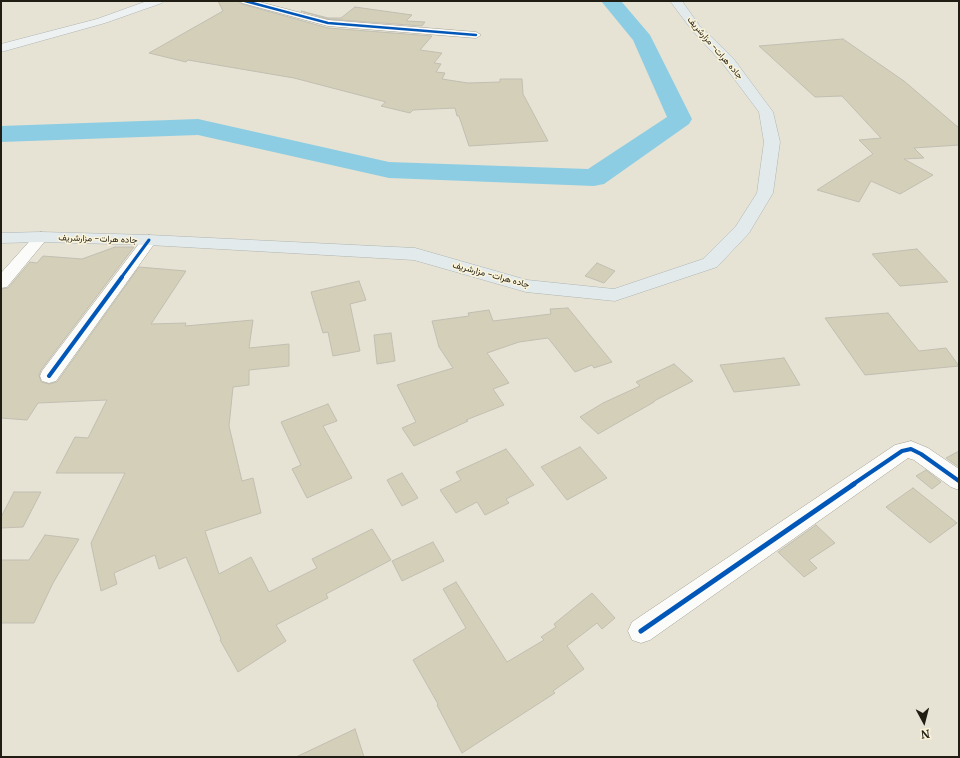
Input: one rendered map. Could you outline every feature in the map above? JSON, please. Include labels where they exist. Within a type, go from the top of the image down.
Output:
[{"type":"highway","name":"جاده هرات- مزارشریف","points":[[1,238],[149,240],[415,254],[526,286],[615,295],[710,262],[743,229],[765,193],[772,142],[766,112],[728,61],[695,27],[676,1]]},
{"type":"main road","points":[[1,48],[101,21],[158,1]]},
{"type":"street","points":[[245,1],[328,23],[476,35]]},
{"type":"street","points":[[676,1],[681,1]]},
{"type":"street","points":[[1,282],[41,238]]},
{"type":"street","points":[[49,376],[149,240]]},
{"type":"street","points":[[641,632],[902,451],[911,449],[922,454],[959,482]]},
{"type":"building","points":[[218,1],[238,1],[242,4],[328,28],[432,36],[420,50],[442,53],[434,63],[441,64],[436,72],[445,73],[442,79],[468,83],[500,82],[500,79],[522,79],[523,94],[548,141],[469,146],[455,108],[413,110],[410,113],[381,106],[386,102],[294,78],[188,60],[186,62],[149,53],[223,11]]},
{"type":"building","points":[[355,7],[412,15],[406,21],[425,22],[422,26],[328,19],[301,11],[328,18],[341,18]]},
{"type":"building","points":[[843,39],[904,81],[959,128],[959,145],[914,148],[924,158],[904,159],[933,175],[900,194],[871,181],[859,202],[817,190],[873,154],[859,140],[881,138],[842,96],[815,97],[759,46]]},
{"type":"building","points":[[115,247],[134,247],[41,370],[39,375],[41,382],[49,384],[57,382],[139,267],[186,271],[151,324],[186,323],[185,326],[253,320],[249,348],[289,344],[289,366],[249,370],[249,385],[233,387],[229,426],[242,481],[253,478],[261,513],[205,531],[219,574],[251,557],[269,592],[317,568],[312,559],[372,529],[391,560],[326,594],[328,598],[276,625],[286,641],[238,672],[220,640],[221,639],[186,557],[159,569],[155,555],[114,573],[117,584],[101,591],[91,543],[125,473],[56,473],[75,437],[88,438],[107,400],[38,403],[27,420],[1,418],[1,289],[8,288],[30,262],[37,263],[43,256],[82,259]]},
{"type":"building","points":[[917,249],[948,282],[900,286],[872,254]]},
{"type":"building","points":[[597,263],[615,271],[604,283],[585,276]]},
{"type":"building","points":[[359,281],[366,300],[350,304],[360,351],[333,356],[328,332],[323,333],[311,292]]},
{"type":"building","points":[[568,308],[612,362],[594,368],[592,365],[575,372],[548,338],[519,342],[487,353],[509,383],[493,389],[504,405],[466,420],[468,421],[414,446],[402,428],[416,422],[397,385],[453,368],[439,347],[432,321],[469,316],[468,313],[489,310],[493,321],[551,314],[550,309]]},
{"type":"building","points":[[888,313],[919,351],[946,348],[959,366],[865,375],[825,318]]},
{"type":"building","points":[[391,333],[395,361],[377,364],[374,335]]},
{"type":"building","points":[[784,358],[800,385],[734,392],[720,365]]},
{"type":"building","points":[[674,364],[693,381],[654,401],[598,434],[580,417],[603,403],[640,386],[636,382]]},
{"type":"building","points":[[328,404],[337,421],[323,426],[352,478],[307,498],[292,469],[301,465],[281,422]]},
{"type":"building","points":[[580,447],[607,478],[567,500],[541,467]]},
{"type":"building","points":[[506,449],[534,485],[506,499],[509,503],[485,515],[477,502],[456,513],[440,490],[461,480],[456,472]]},
{"type":"building","points":[[959,451],[959,467],[946,458]]},
{"type":"building","points":[[926,470],[941,482],[932,489],[916,476]]},
{"type":"building","points":[[402,473],[418,498],[402,506],[387,480]]},
{"type":"building","points":[[913,488],[957,523],[930,543],[886,507]]},
{"type":"building","points":[[14,492],[41,492],[23,527],[1,528],[1,517]]},
{"type":"building","points":[[816,525],[835,543],[809,560],[817,568],[804,577],[778,552]]},
{"type":"building","points":[[45,535],[79,539],[53,583],[34,623],[1,623],[1,560],[29,560]]},
{"type":"building","points":[[433,542],[444,561],[402,581],[392,561]]},
{"type":"building","points":[[456,582],[507,662],[544,640],[541,637],[556,627],[554,624],[592,593],[615,618],[602,629],[597,623],[567,646],[584,669],[553,691],[555,693],[462,753],[437,705],[438,704],[413,660],[466,628],[443,589]]},
{"type":"building","points":[[355,729],[364,757],[296,757]]},
{"type":"waterway","points":[[1,134],[198,127],[389,170],[594,178],[680,119],[643,39],[611,1]]},
{"type":"cycle path","points":[[245,1],[328,23],[476,35]]},
{"type":"cycle path","points":[[49,376],[149,240]]},
{"type":"cycle path","points":[[641,631],[902,451],[911,449],[921,454],[959,481]]}]
